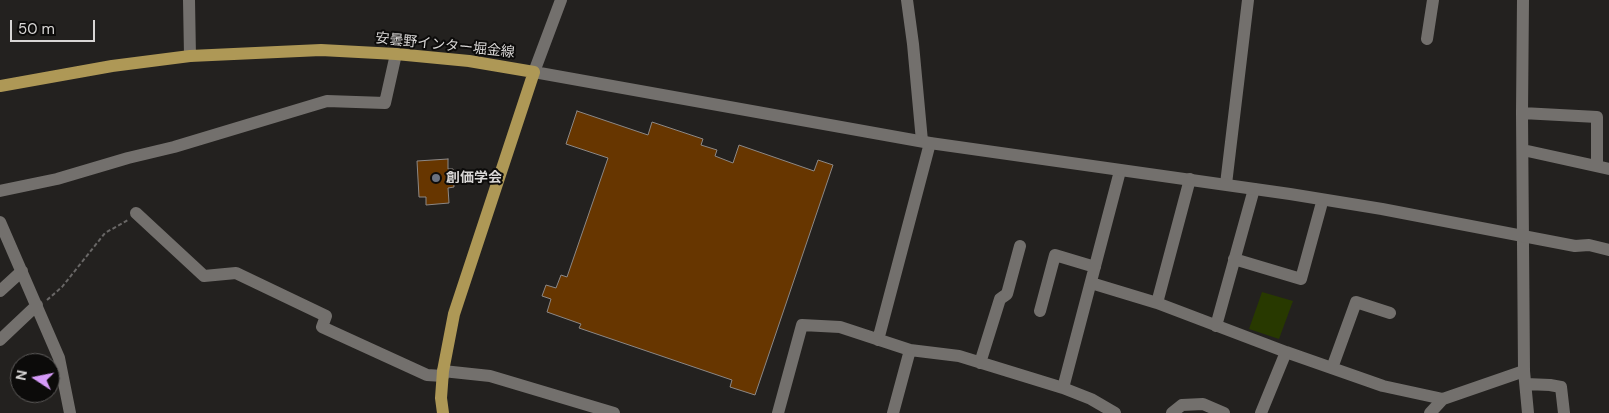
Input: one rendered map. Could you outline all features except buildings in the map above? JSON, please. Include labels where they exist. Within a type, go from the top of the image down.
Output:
[{"type":"main road","name":"安曇野インター堀金線","points":[[0,86],[112,66],[190,56],[320,50],[396,54],[470,61],[534,72]]},
{"type":"main road","points":[[443,413],[441,398],[443,373],[454,314],[534,72]]},
{"type":"street","points":[[189,0],[190,56]]},
{"type":"street","points":[[561,0],[534,72],[926,142],[1120,171],[1226,184],[1382,209],[1575,246],[1590,245],[1609,250]]},
{"type":"street","points":[[878,340],[926,142],[907,0]]},
{"type":"street","points":[[1226,184],[1248,0]]},
{"type":"street","points":[[1427,39],[1433,0]]},
{"type":"street","points":[[1523,0],[1524,371],[1528,413]]},
{"type":"street","points":[[0,191],[57,179],[128,158],[174,147],[327,101],[385,103],[396,54]]},
{"type":"street","points":[[1522,113],[1597,117],[1603,167],[1523,150]]},
{"type":"street","points":[[1063,388],[1120,171]]},
{"type":"street","points":[[1157,303],[1190,179]]},
{"type":"street","points":[[1216,326],[1254,189]]},
{"type":"street","points":[[1234,259],[1301,279],[1321,206]]},
{"type":"street","points":[[136,213],[204,276],[236,273],[326,316],[322,327],[427,375],[443,373],[490,376],[614,413]]},
{"type":"street","points":[[0,222],[59,358],[70,413]]},
{"type":"street","points":[[980,363],[1000,299],[1007,294],[1020,246]]},
{"type":"street","points":[[1040,311],[1055,255],[1095,267]]},
{"type":"street","points":[[0,291],[22,271]]},
{"type":"street","points":[[1090,283],[1157,303],[1382,386],[1443,399]]},
{"type":"street","points":[[1332,368],[1356,302],[1390,312]]},
{"type":"street","points":[[0,340],[38,307]]},
{"type":"street","points":[[778,413],[802,325],[840,327],[910,350],[959,356],[1063,388],[1091,399],[1115,413]]},
{"type":"street","points":[[893,413],[910,350]]},
{"type":"street","points":[[1261,413],[1286,352]]},
{"type":"street","points":[[1430,413],[1443,399],[1524,371]]},
{"type":"street","points":[[1526,384],[1561,387],[1564,413]]},
{"type":"street","points":[[1172,413],[1182,405],[1203,404],[1224,413]]},
{"type":"path","points":[[38,307],[62,287],[105,233],[124,223],[136,213]]},
{"type":"green space","points":[[1262,292],[1293,301],[1279,339],[1249,329]]},
{"type":"place","name":"創価学会","points":[[436,178]]}]
